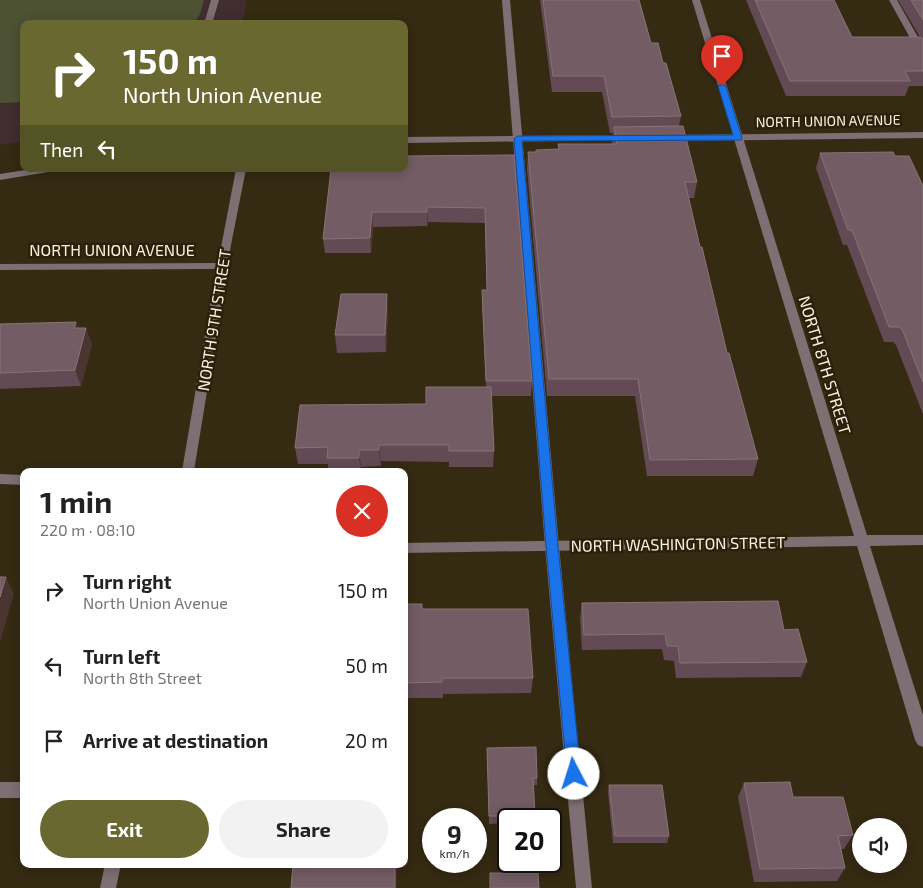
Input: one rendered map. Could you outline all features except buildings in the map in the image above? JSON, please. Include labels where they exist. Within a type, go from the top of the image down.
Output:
[{"type":"street","points":[[209,20],[215,0]]},
{"type":"street","points":[[506,0],[552,546],[584,888]]},
{"type":"street","name":"NORTH 8TH STREET","points":[[696,0],[923,740]]},
{"type":"street","points":[[893,0],[923,54]]},
{"type":"street","name":"NORTH UNION AVENUE","points":[[656,138],[923,135]]},
{"type":"street","points":[[408,140],[636,138]]},
{"type":"street","points":[[0,177],[30,172]]},
{"type":"street","name":"NORTH 9TH STREET","points":[[189,468],[226,245],[240,172]]},
{"type":"street","name":"NORTH UNION AVENUE","points":[[0,266],[223,266]]},
{"type":"street","points":[[0,479],[20,480]]},
{"type":"street","name":"NORTH WASHINGTON STREET","points":[[408,548],[923,540]]},
{"type":"street","points":[[0,790],[20,790]]},
{"type":"street","points":[[108,888],[112,868]]},
{"type":"shaded area","points":[[0,0],[247,0],[243,20],[20,20],[20,142],[0,145]]},
{"type":"green space","points":[[0,0],[204,0],[196,20],[20,20],[20,102],[0,103]]},
{"type":"route","points":[[574,774],[552,546],[518,139],[738,138],[722,86]]}]
